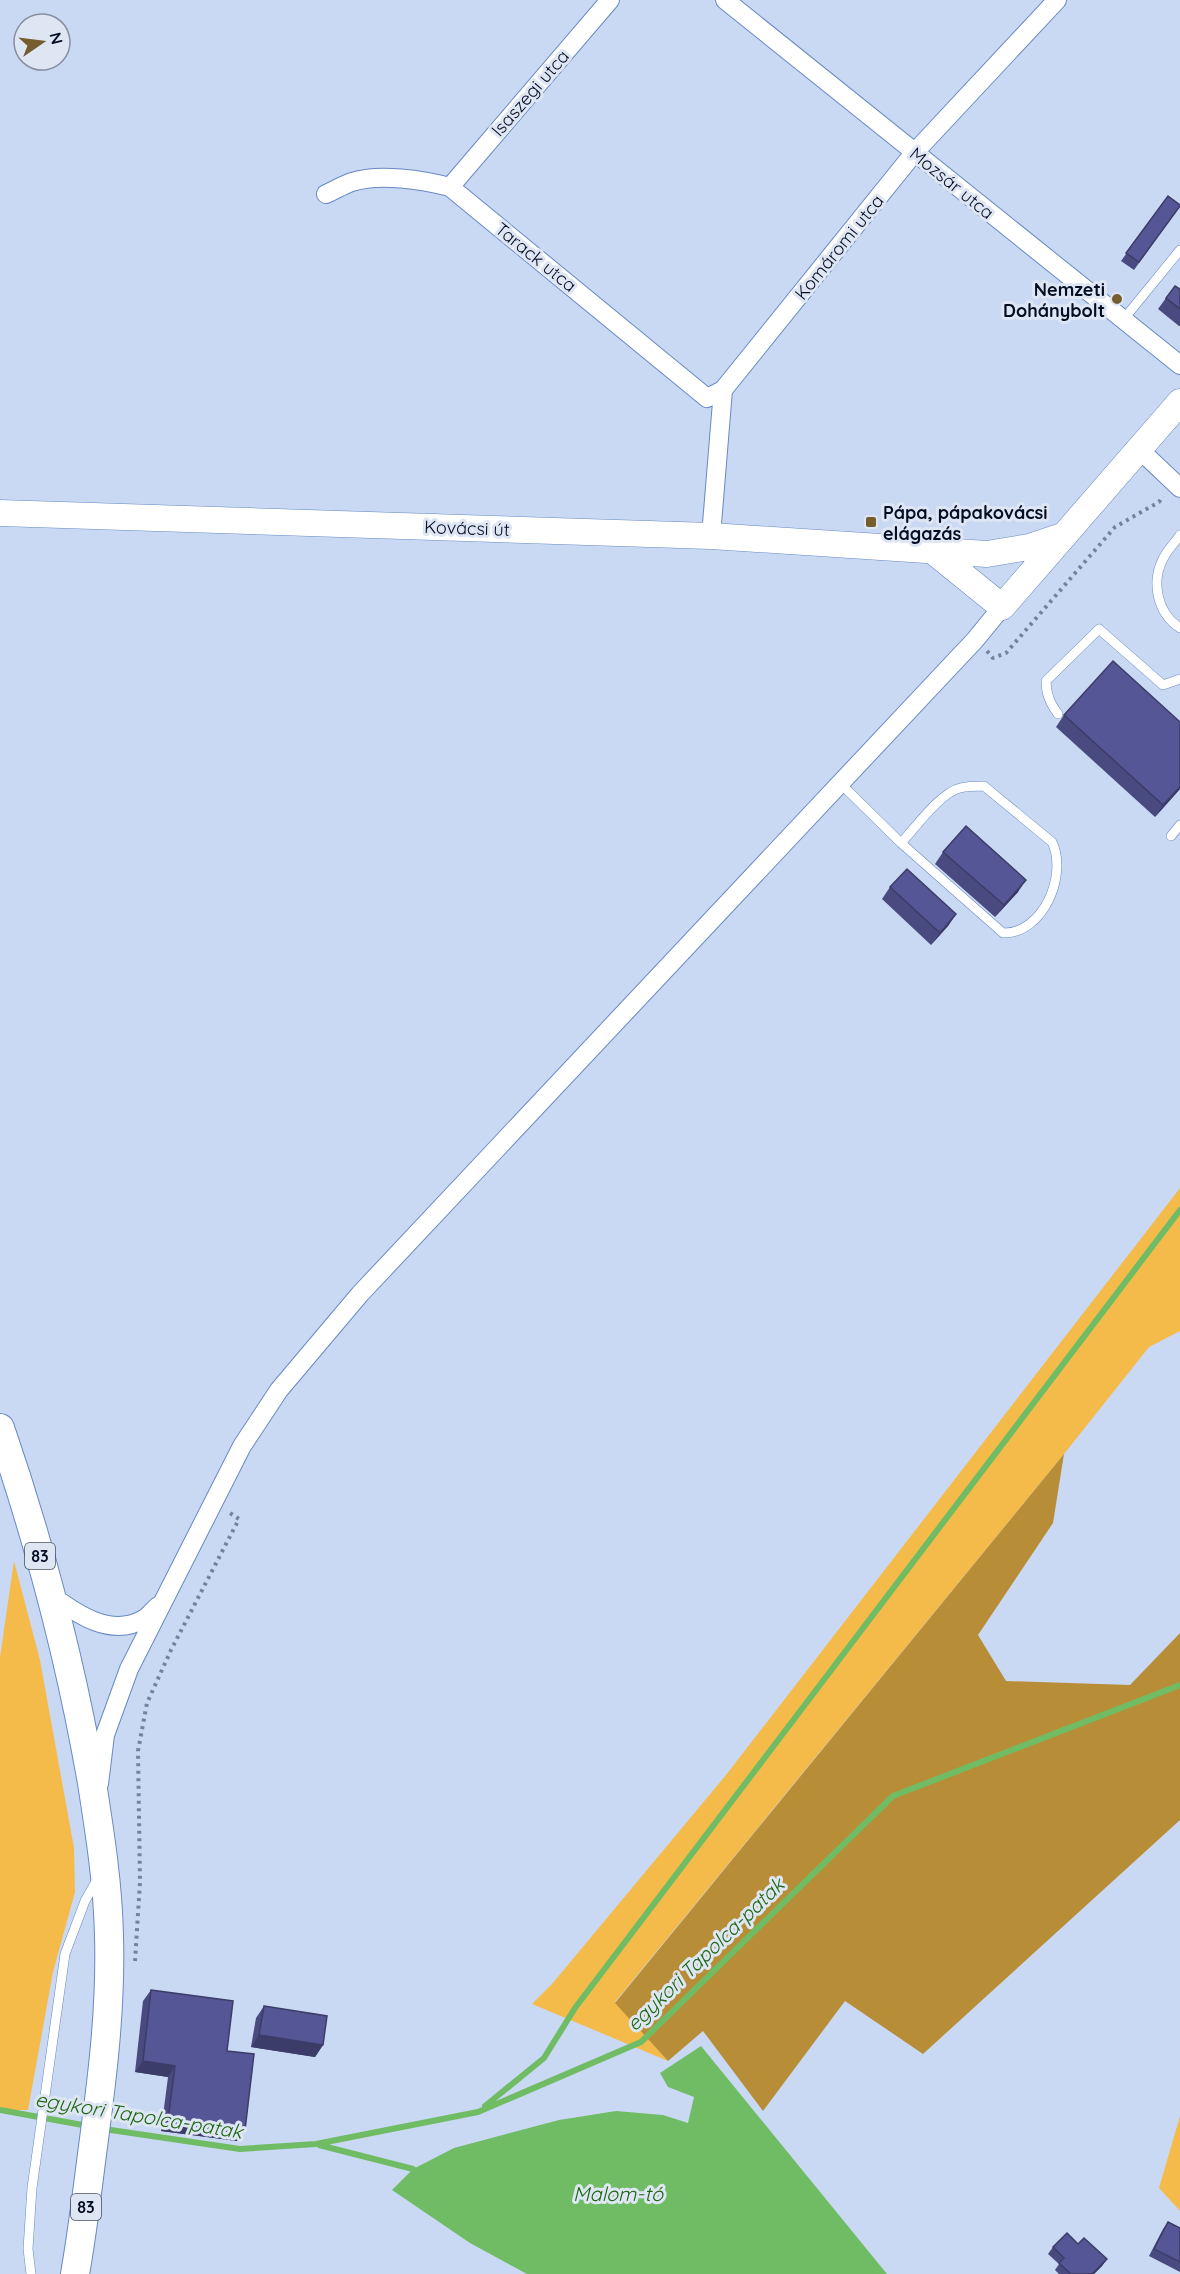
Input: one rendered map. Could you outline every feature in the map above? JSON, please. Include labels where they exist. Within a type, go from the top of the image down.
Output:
[{"type":"main road","name":"83","points":[[0,1428],[52,1596],[79,1712],[104,1868],[109,1936],[106,2044],[87,2203],[75,2274]]},
{"type":"street","name":"Isaszegi utca","points":[[450,187],[610,0]]},
{"type":"street","name":"Mozsár utca","points":[[725,0],[1180,365]]},
{"type":"street","name":"Komáromi utca","points":[[723,390],[914,153],[1057,0]]},
{"type":"street","name":"Tarack utca","points":[[326,194],[352,182],[369,178],[428,181],[450,187],[707,398],[723,390]]},
{"type":"street","points":[[711,536],[723,390]]},
{"type":"street","points":[[95,1806],[105,1735],[129,1669],[242,1446],[279,1390],[360,1294],[975,640],[1180,402]]},
{"type":"street","points":[[1140,450],[1177,485]]},
{"type":"street","name":"Kovácsi út","points":[[0,513],[711,536],[987,554],[1029,548],[1065,535]]},
{"type":"street","points":[[933,551],[1009,600]]},
{"type":"street","points":[[987,554],[1002,563],[1009,571],[1009,600]]},
{"type":"street","points":[[52,1596],[87,1619],[103,1624],[124,1626],[143,1620],[164,1601]]},
{"type":"lane","points":[[1123,320],[1180,250]]},
{"type":"lane","points":[[1180,536],[1163,558],[1157,575],[1156,589],[1168,617],[1180,628]]},
{"type":"lane","points":[[1058,714],[1051,705],[1046,692],[1046,681],[1099,629],[1163,684],[1180,680]]},
{"type":"lane","points":[[840,783],[902,843],[1003,933],[1015,933],[1025,927],[1047,905],[1058,854],[1052,842],[984,786],[958,788],[938,803],[902,843]]},
{"type":"lane","points":[[1171,836],[1180,825]]},
{"type":"lane","points":[[32,2274],[28,2249],[29,2222],[65,1954],[85,1901],[104,1868]]},
{"type":"path","points":[[975,640],[993,658],[1006,653],[1115,527],[1159,502],[1177,485]]},
{"type":"path","points":[[135,1964],[140,1882],[138,1751],[147,1703],[171,1650],[239,1519],[214,1503]]},
{"type":"shaded area","points":[[1180,1188],[1180,1331],[1149,1347],[615,2002],[668,2061],[532,2004],[552,1984],[726,1775]]},
{"type":"shaded area","points":[[1064,1454],[1053,1523],[978,1635],[1006,1681],[1130,1685],[1180,1633],[1180,1820],[923,2054],[845,2001],[763,2111],[703,2031],[668,2061],[615,2003]]},
{"type":"shaded area","points":[[14,1561],[40,1660],[74,1848],[75,1892],[53,1972],[28,2110],[0,2110],[0,1657]]},
{"type":"shaded area","points":[[1180,2116],[1180,2211],[1159,2188]]},
{"type":"water","name":"Malom-tó","points":[[701,2046],[887,2274],[527,2274],[470,2243],[392,2190],[413,2169],[454,2148],[559,2120],[616,2111],[663,2115],[688,2123],[694,2097],[668,2087],[660,2073]]},
{"type":"building","points":[[1168,196],[1180,206],[1139,262],[1126,253]]},
{"type":"building","points":[[1175,286],[1180,289],[1180,309],[1166,298]]},
{"type":"building","points":[[1113,661],[1180,722],[1180,787],[1163,805],[1064,715]]},
{"type":"building","points":[[966,826],[1026,880],[1004,905],[943,852]]},
{"type":"building","points":[[907,869],[956,914],[940,933],[890,887]]},
{"type":"building","points":[[151,1990],[233,2001],[227,2051],[254,2054],[245,2130],[168,2120],[175,2066],[143,2061]]},
{"type":"building","points":[[264,2006],[327,2016],[323,2045],[259,2035]]},
{"type":"building","points":[[1168,2222],[1180,2228],[1180,2262],[1154,2249]]},
{"type":"building","points":[[1067,2233],[1078,2244],[1084,2238],[1107,2259],[1092,2274],[1071,2274],[1059,2263],[1064,2258],[1053,2247]]},
{"type":"waterway","points":[[485,2106],[544,2058],[575,2008],[1180,1210]]},
{"type":"waterway","name":"egykori Tapolca-patak","points":[[104,2129],[240,2149],[316,2144],[478,2112],[641,2042],[893,1796],[1180,1685]]},
{"type":"waterway","name":"egykori Tapolca-patak","points":[[0,2110],[88,2126]]},
{"type":"waterway","points":[[319,2145],[413,2169]]},
{"type":"place","name":"Nemzeti Dohánybolt","points":[[1117,299]]},
{"type":"place","name":"Pápa, pápakovácsi elágazás","points":[[871,522]]}]
